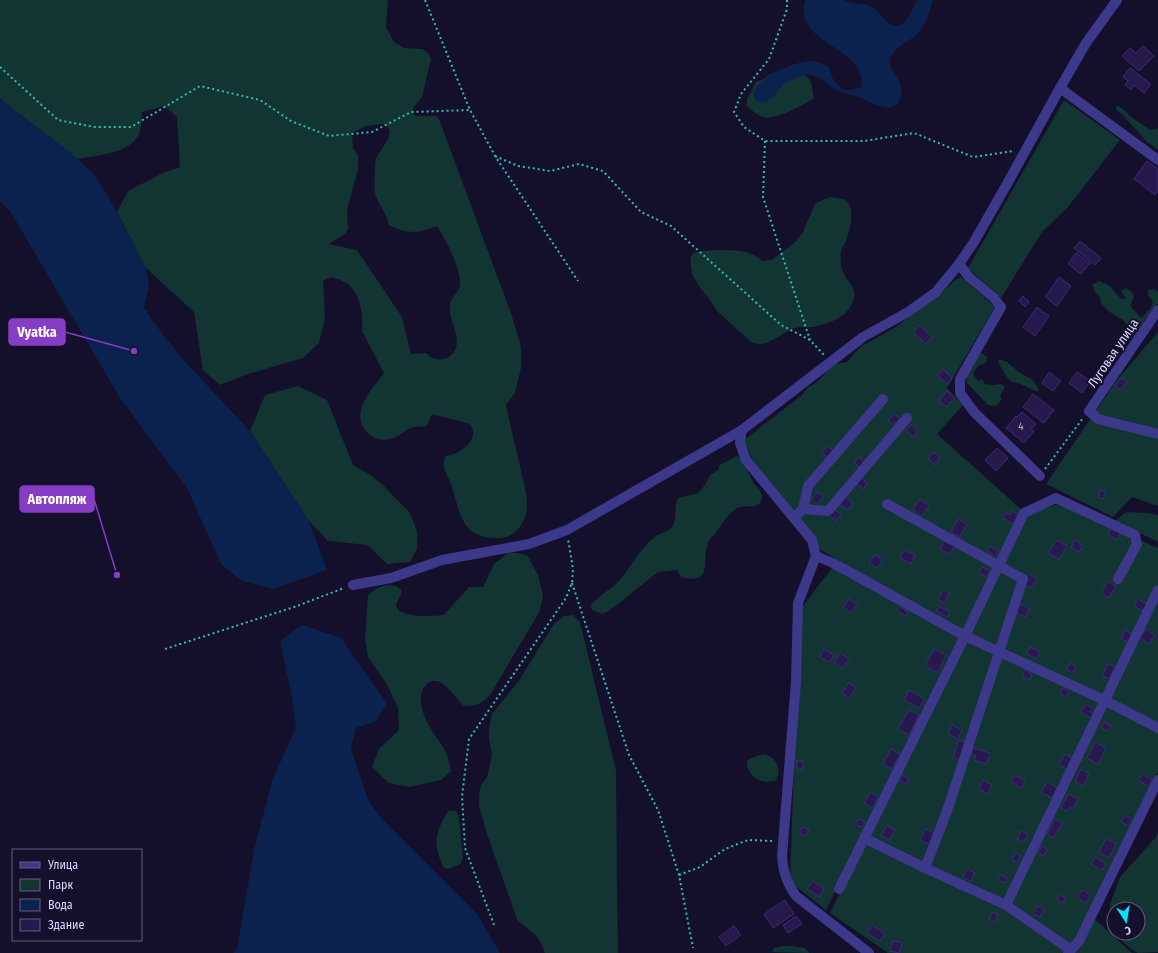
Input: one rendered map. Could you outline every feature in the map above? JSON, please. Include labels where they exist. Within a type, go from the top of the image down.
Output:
[{"type":"street","points":[[353,585],[391,578],[442,560],[529,544],[567,530],[742,430],[863,337],[908,312],[936,292],[959,264],[974,242],[1086,43],[1117,0]]},
{"type":"street","points":[[1060,88],[1158,160]]},
{"type":"street","points":[[959,264],[969,277],[994,298],[1001,307],[960,379],[960,393],[974,412],[1040,476]]},
{"type":"street","name":"Луговая улица","points":[[1089,411],[1158,310]]},
{"type":"street","points":[[794,518],[804,509],[808,486],[883,399]]},
{"type":"street","points":[[1089,411],[1098,419],[1158,434]]},
{"type":"street","points":[[804,509],[828,511],[907,418]]},
{"type":"street","points":[[742,430],[740,442],[746,460],[812,540],[816,556],[798,603],[796,682],[782,856],[783,870],[788,884],[796,896],[869,953]]},
{"type":"street","points":[[839,889],[965,636],[1024,513],[1056,498],[1135,536],[1137,544],[1118,579]]},
{"type":"street","points":[[888,504],[1023,579],[947,812],[925,868]]},
{"type":"street","points":[[816,556],[833,563],[965,636],[1104,700],[1158,728]]},
{"type":"street","points":[[1006,905],[1158,590]]},
{"type":"street","points":[[864,838],[1006,905],[1069,952],[1079,941],[1158,780]]},
{"type":"path","points":[[425,0],[470,110],[495,156],[578,281]]},
{"type":"path","points":[[787,0],[787,9],[769,59],[741,94],[734,112],[744,127],[765,141],[864,141],[914,133],[973,157],[1026,149]]},
{"type":"path","points":[[0,67],[58,120],[94,127],[131,127],[200,86],[260,100],[291,121],[329,136],[372,132],[411,112],[470,110]]},
{"type":"path","points":[[765,141],[763,197],[810,340]]},
{"type":"path","points":[[495,156],[518,166],[550,171],[579,164],[603,172],[641,212],[671,226],[781,325],[810,340],[830,362]]},
{"type":"path","points":[[1040,476],[1089,411]]},
{"type":"path","points":[[494,925],[466,848],[462,796],[469,739],[566,598],[572,582],[573,569],[567,530]]},
{"type":"path","points":[[572,582],[629,755],[658,810],[679,875],[693,948]]},
{"type":"path","points":[[165,649],[296,606],[353,585]]},
{"type":"path","points":[[679,875],[700,867],[725,849],[748,840],[783,842]]},
{"type":"green space","points":[[0,0],[388,0],[386,27],[394,42],[404,48],[422,49],[428,53],[431,59],[422,97],[414,107],[412,113],[415,116],[436,116],[439,119],[512,316],[521,347],[521,368],[515,393],[506,405],[526,495],[526,512],[520,527],[513,534],[507,537],[483,537],[468,528],[460,514],[451,483],[445,471],[444,460],[446,456],[457,453],[469,444],[473,436],[470,424],[432,414],[427,426],[408,429],[393,438],[386,440],[371,436],[367,432],[362,425],[360,417],[361,409],[364,401],[384,373],[362,331],[359,300],[349,285],[343,281],[331,277],[323,281],[325,318],[319,343],[303,358],[248,374],[220,385],[203,370],[194,312],[146,268],[117,212],[128,191],[165,172],[180,167],[177,117],[164,106],[142,112],[140,132],[134,141],[128,146],[121,150],[103,155],[78,159],[0,99]],"holes":[[[381,124],[390,130],[388,140],[376,159],[375,193],[389,225],[408,232],[424,230],[437,226],[451,252],[459,273],[460,285],[450,304],[451,317],[457,338],[457,344],[455,350],[450,356],[444,359],[433,358],[426,353],[411,354],[402,317],[357,250],[329,244],[345,234],[348,229],[347,210],[358,169],[358,155],[353,148],[352,133],[366,126]]]},
{"type":"green space","points":[[795,70],[808,77],[814,98],[789,112],[768,118],[759,115],[747,106],[747,99],[756,82],[764,79],[770,74]]},
{"type":"green space","points":[[1064,100],[1120,140],[1068,207],[1042,232],[1001,298],[968,268]]},
{"type":"green space","points":[[1117,105],[1150,130],[1158,127],[1158,150],[1146,141],[1122,114],[1116,110]]},
{"type":"green space","points":[[830,197],[843,199],[850,207],[851,218],[849,231],[842,249],[841,264],[845,276],[854,290],[855,296],[853,302],[845,313],[837,319],[823,325],[795,328],[767,343],[757,344],[751,342],[717,311],[700,288],[692,274],[690,257],[694,253],[698,252],[722,250],[745,252],[763,261],[773,259],[794,243],[802,234],[815,204]]},
{"type":"green space","points":[[961,277],[995,307],[947,388],[963,405],[937,434],[1022,510],[963,631],[821,550],[794,518],[751,457],[744,440],[802,395],[807,388],[817,382],[834,364],[847,362],[860,347],[896,327],[940,295],[954,281]]},
{"type":"green space","points":[[1099,281],[1110,286],[1121,299],[1126,298],[1121,291],[1126,288],[1132,292],[1134,297],[1130,306],[1141,318],[1150,309],[1153,302],[1148,295],[1148,290],[1155,289],[1158,292],[1158,303],[1140,327],[1137,330],[1131,331],[1123,320],[1108,311],[1101,303],[1100,297],[1095,292],[1092,285]]},
{"type":"green space","points":[[1158,332],[1158,506],[1132,497],[1113,517],[1046,484],[1117,380]]},
{"type":"green space","points":[[982,353],[987,357],[986,363],[978,366],[973,373],[976,379],[979,381],[982,379],[985,384],[1001,384],[1005,387],[1000,396],[1002,399],[997,406],[988,405],[966,382],[967,374],[976,355]]},
{"type":"green space","points":[[999,359],[1007,362],[1019,372],[1033,380],[1039,389],[1038,392],[1009,380],[998,363]]},
{"type":"green space","points":[[298,386],[327,400],[353,465],[381,483],[410,513],[417,531],[417,549],[410,562],[387,564],[367,545],[328,541],[309,521],[250,431],[265,395]]},
{"type":"green space","points":[[736,456],[741,457],[753,482],[761,492],[761,501],[759,504],[740,507],[733,511],[710,538],[706,550],[702,575],[698,578],[691,579],[681,577],[677,570],[658,572],[609,611],[602,614],[592,610],[591,605],[594,601],[619,581],[645,546],[656,536],[672,527],[675,521],[678,498],[698,493],[705,485],[710,475],[718,470],[720,465]]},
{"type":"green space","points":[[1059,504],[1158,548],[1158,724],[970,634],[1027,513]]},
{"type":"green space","points":[[1126,512],[1158,515],[1158,542],[1115,521]]},
{"type":"green space","points":[[508,553],[527,555],[538,575],[543,595],[540,611],[490,695],[484,701],[472,706],[464,706],[447,687],[437,681],[431,681],[423,690],[421,701],[423,713],[428,724],[446,752],[451,771],[441,780],[410,787],[389,783],[372,767],[379,749],[399,730],[398,708],[386,683],[368,657],[365,640],[368,596],[379,588],[389,585],[396,586],[401,590],[401,594],[396,605],[399,611],[421,616],[444,615],[469,587],[483,587],[494,564]]},
{"type":"green space","points":[[832,568],[960,638],[826,910],[790,882],[795,734],[802,607]]},
{"type":"green space","points":[[573,615],[580,622],[616,771],[618,953],[545,953],[538,938],[517,919],[487,834],[479,806],[481,785],[487,777],[492,755],[489,728],[492,714],[518,682],[554,624],[564,616]]},
{"type":"green space","points":[[967,638],[1158,730],[1158,771],[1089,914],[1106,929],[1106,941],[1119,941],[1132,953],[888,953],[830,913]]},
{"type":"green space","points":[[763,754],[771,757],[777,764],[778,776],[776,781],[766,782],[758,780],[752,775],[748,768],[747,761]]},
{"type":"green space","points":[[449,810],[456,811],[459,817],[463,858],[460,864],[449,869],[444,868],[440,860],[437,838],[444,818]]},
{"type":"green space","points":[[1158,832],[1158,952],[1138,953],[1122,941],[1146,941],[1146,901],[1111,901],[1120,877],[1156,837]]},
{"type":"green space","points":[[781,946],[805,948],[809,953],[772,952],[774,948]]},
{"type":"water","points":[[806,0],[844,0],[865,4],[874,8],[888,22],[898,26],[902,24],[910,15],[917,0],[933,0],[924,25],[915,36],[902,45],[892,55],[890,60],[890,64],[901,87],[900,99],[897,104],[892,107],[887,107],[874,104],[832,88],[819,78],[810,75],[795,78],[787,82],[772,98],[764,102],[760,102],[755,99],[754,94],[756,88],[761,82],[778,71],[805,61],[814,61],[829,67],[833,79],[843,90],[851,90],[861,87],[861,77],[858,68],[844,54],[818,36],[809,26],[803,11]]},
{"type":"water","points":[[0,99],[78,159],[93,173],[109,198],[146,268],[149,287],[144,308],[164,336],[189,366],[250,431],[309,521],[327,570],[273,589],[240,580],[221,564],[187,488],[120,398],[10,211],[0,202]]},
{"type":"water","points":[[302,625],[341,638],[387,704],[376,721],[356,728],[351,749],[369,802],[383,820],[477,914],[500,953],[233,953],[237,949],[254,850],[272,781],[296,727],[292,698],[280,641]]},
{"type":"building","points":[[1143,46],[1154,56],[1139,71],[1122,56],[1130,48],[1136,53]]},
{"type":"building","points":[[1130,68],[1151,84],[1144,93],[1134,85],[1131,90],[1125,85],[1128,81],[1123,77]]},
{"type":"building","points":[[1147,161],[1158,169],[1158,190],[1155,195],[1134,179]]},
{"type":"building","points":[[1080,241],[1101,258],[1095,265],[1074,248]]},
{"type":"building","points":[[1076,253],[1090,263],[1081,274],[1068,264]]},
{"type":"building","points":[[1059,277],[1071,286],[1057,306],[1045,297]]},
{"type":"building","points":[[1023,296],[1029,302],[1025,307],[1019,301]]},
{"type":"building","points":[[1037,307],[1049,316],[1035,336],[1023,327]]},
{"type":"building","points":[[919,325],[932,337],[926,344],[913,332]]},
{"type":"building","points":[[943,369],[952,378],[947,384],[937,375]]},
{"type":"building","points":[[1049,372],[1061,381],[1053,391],[1042,383]]},
{"type":"building","points":[[1077,372],[1090,381],[1082,393],[1069,383]]},
{"type":"building","points":[[1122,377],[1127,382],[1120,390],[1115,386]]},
{"type":"building","points":[[947,391],[955,398],[946,407],[939,401]]},
{"type":"building","points":[[1033,394],[1054,410],[1044,423],[1023,407]]},
{"type":"building","points":[[1022,412],[1036,424],[1031,429],[1034,431],[1024,443],[1006,428],[1016,416],[1017,417]]},
{"type":"building","points":[[895,414],[900,419],[893,425],[888,420]]},
{"type":"building","points":[[911,425],[918,431],[913,437],[906,430]]},
{"type":"building","points":[[827,446],[833,450],[828,458],[822,453]]},
{"type":"building","points":[[997,448],[1008,458],[996,471],[985,460]]},
{"type":"building","points":[[934,452],[940,458],[935,465],[928,458]]},
{"type":"building","points":[[859,457],[865,463],[860,468],[854,462]]},
{"type":"building","points":[[862,478],[867,483],[863,489],[857,484]]},
{"type":"building","points":[[1100,490],[1106,492],[1103,499],[1098,497]]},
{"type":"building","points":[[817,492],[823,497],[817,504],[811,500]]},
{"type":"building","points":[[845,497],[853,504],[847,510],[839,504]]},
{"type":"building","points":[[920,499],[929,506],[922,516],[913,510]]},
{"type":"building","points":[[834,509],[841,515],[836,521],[829,515]]},
{"type":"building","points":[[1012,511],[1018,515],[1013,524],[1003,518],[1006,513],[1010,515]]},
{"type":"building","points":[[958,519],[967,524],[960,537],[951,532]]},
{"type":"building","points":[[1111,528],[1120,532],[1117,540],[1108,535]]},
{"type":"building","points":[[945,539],[955,545],[950,555],[940,549]]},
{"type":"building","points":[[1057,540],[1067,546],[1059,559],[1048,553]]},
{"type":"building","points":[[1075,540],[1083,546],[1079,552],[1071,547]]},
{"type":"building","points":[[990,546],[998,551],[995,556],[987,551]]},
{"type":"building","points":[[904,550],[915,555],[911,564],[900,558]]},
{"type":"building","points":[[874,555],[883,559],[878,568],[869,563]]},
{"type":"building","points":[[982,567],[990,571],[986,577],[979,573]]},
{"type":"building","points":[[1029,574],[1037,578],[1031,588],[1024,584]]},
{"type":"building","points":[[1108,581],[1116,586],[1109,598],[1101,594]]},
{"type":"building","points":[[943,590],[949,593],[945,603],[938,600]]},
{"type":"building","points":[[849,599],[857,605],[850,613],[843,607]]},
{"type":"building","points":[[1138,599],[1147,604],[1142,611],[1134,606]]},
{"type":"building","points":[[1020,604],[1029,608],[1026,617],[1016,613]]},
{"type":"building","points":[[939,606],[950,612],[947,617],[936,611]]},
{"type":"building","points":[[900,607],[908,612],[906,616],[897,611]]},
{"type":"building","points":[[1146,629],[1155,635],[1149,644],[1140,638]]},
{"type":"building","points":[[1125,630],[1132,634],[1128,642],[1121,639]]},
{"type":"building","points":[[1030,647],[1040,652],[1036,659],[1026,653]]},
{"type":"building","points":[[824,649],[834,655],[830,662],[820,657]]},
{"type":"building","points":[[934,649],[946,655],[938,673],[925,666]]},
{"type":"building","points":[[840,653],[849,659],[842,668],[834,662]]},
{"type":"building","points":[[1070,663],[1076,666],[1072,673],[1067,670]]},
{"type":"building","points":[[1108,664],[1115,667],[1109,679],[1102,676]]},
{"type":"building","points":[[1025,670],[1032,674],[1030,680],[1022,676]]},
{"type":"building","points":[[848,683],[856,687],[850,698],[842,694]]},
{"type":"building","points":[[1062,688],[1069,691],[1066,697],[1060,693]]},
{"type":"building","points":[[909,690],[925,699],[919,708],[904,700]]},
{"type":"building","points":[[1086,704],[1093,709],[1090,712],[1093,714],[1091,718],[1081,712]]},
{"type":"building","points":[[909,710],[919,715],[909,735],[898,729]]},
{"type":"building","points":[[1104,722],[1111,726],[1107,731],[1101,727]]},
{"type":"building","points":[[952,725],[962,730],[958,739],[948,734]]},
{"type":"building","points":[[959,740],[967,743],[961,760],[953,757]]},
{"type":"building","points":[[1095,742],[1106,748],[1098,764],[1087,758]]},
{"type":"building","points":[[973,748],[990,753],[986,764],[974,760],[976,756],[971,754]]},
{"type":"building","points":[[891,749],[900,754],[892,769],[883,764]]},
{"type":"building","points":[[1065,754],[1074,759],[1068,770],[1059,765]]},
{"type":"building","points":[[797,761],[803,761],[803,769],[797,769]]},
{"type":"building","points":[[1081,769],[1089,774],[1083,786],[1075,781]]},
{"type":"building","points":[[1143,774],[1152,780],[1148,786],[1138,780]]},
{"type":"building","points":[[902,775],[909,778],[906,784],[899,780]]},
{"type":"building","points":[[1015,775],[1025,781],[1021,788],[1011,782]]},
{"type":"building","points":[[983,780],[992,785],[988,794],[979,789]]},
{"type":"building","points":[[1047,782],[1057,788],[1052,798],[1041,792]]},
{"type":"building","points":[[870,792],[878,797],[872,808],[864,803]]},
{"type":"building","points":[[1068,794],[1078,799],[1073,809],[1070,807],[1067,811],[1061,808]]},
{"type":"building","points":[[1125,815],[1132,819],[1128,826],[1121,822]]},
{"type":"building","points":[[858,819],[865,822],[862,827],[855,824]]},
{"type":"building","points":[[1055,819],[1062,823],[1054,838],[1047,834]]},
{"type":"building","points":[[887,826],[895,830],[890,840],[881,835]]},
{"type":"building","points":[[802,827],[809,830],[806,836],[799,833]]},
{"type":"building","points":[[926,829],[936,834],[930,845],[920,840]]},
{"type":"building","points":[[1021,831],[1028,834],[1024,842],[1017,839]]},
{"type":"building","points":[[1106,839],[1116,844],[1109,858],[1099,852]]},
{"type":"building","points":[[1042,846],[1047,849],[1044,856],[1038,853]]},
{"type":"building","points":[[1016,853],[1021,856],[1017,862],[1012,860]]},
{"type":"building","points":[[1095,857],[1106,864],[1102,870],[1091,864]]},
{"type":"building","points":[[967,869],[975,873],[971,881],[963,878]]},
{"type":"building","points":[[1000,875],[1007,878],[1005,883],[998,880]]},
{"type":"building","points":[[813,881],[824,889],[819,897],[807,889]]},
{"type":"building","points":[[1082,890],[1091,895],[1086,903],[1077,898]]},
{"type":"building","points":[[1060,894],[1066,898],[1063,903],[1057,899]]},
{"type":"building","points":[[785,900],[794,914],[773,928],[764,914]]},
{"type":"building","points":[[1038,906],[1044,909],[1040,917],[1033,914]]},
{"type":"building","points":[[992,912],[998,915],[995,922],[989,919]]},
{"type":"building","points":[[796,916],[802,924],[788,933],[783,925]]},
{"type":"building","points":[[872,925],[885,934],[880,941],[867,933]]},
{"type":"building","points":[[734,926],[741,935],[726,946],[719,937]]},
{"type":"building","points":[[893,941],[902,943],[899,953],[890,951]]},
{"type":"place","name":"Vyatka","points":[[134,351]]},
{"type":"place","name":"Автопляж","points":[[117,575]]}]
